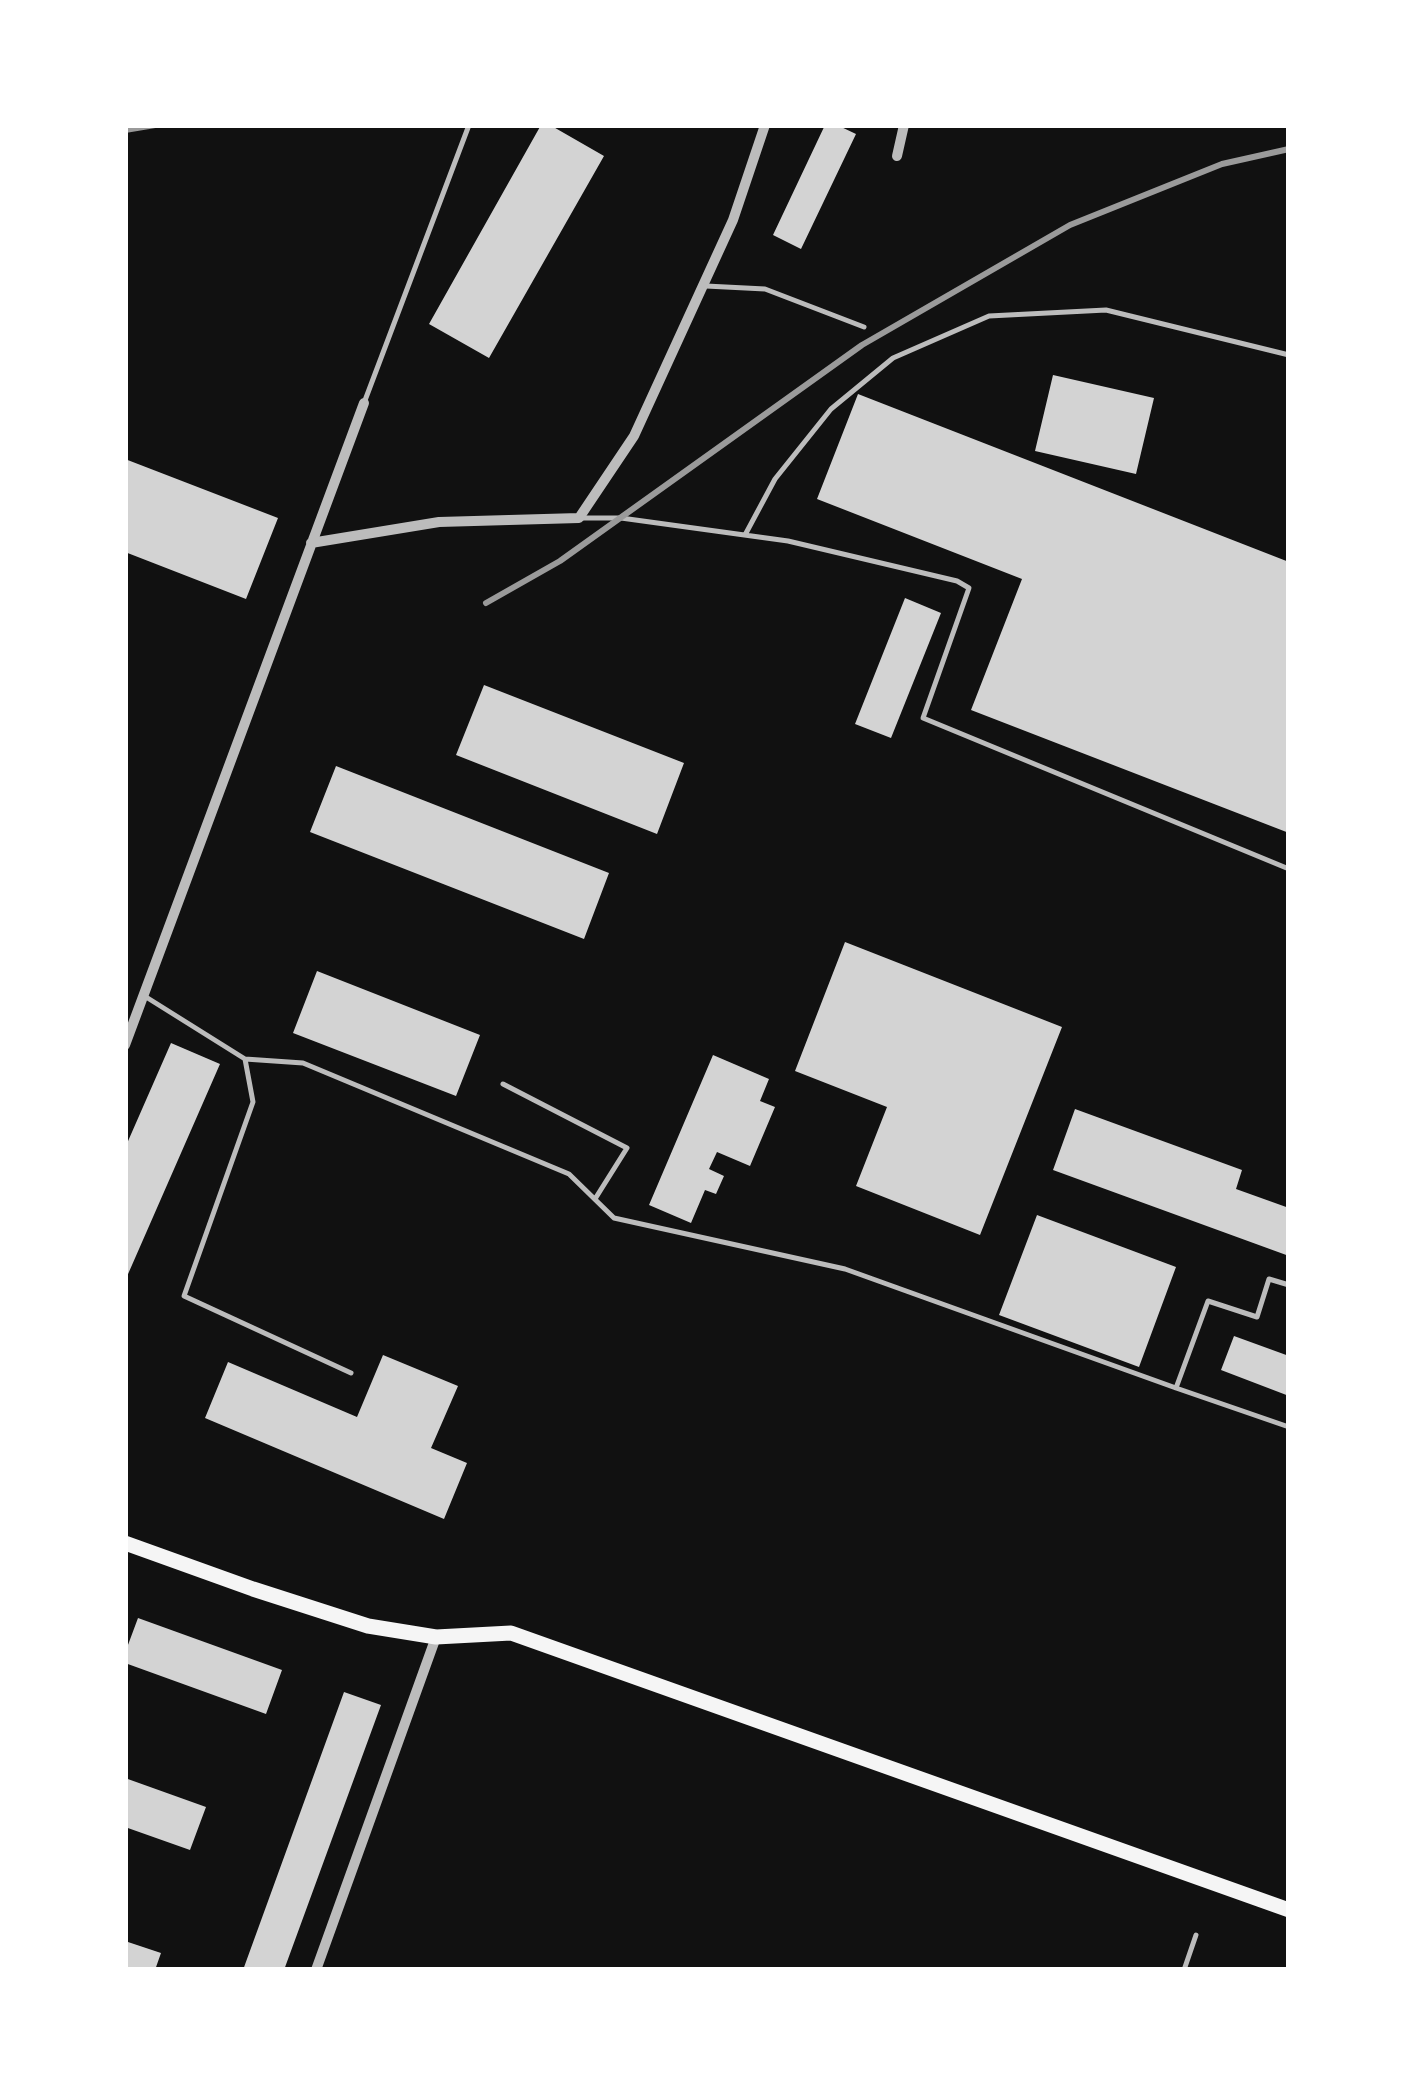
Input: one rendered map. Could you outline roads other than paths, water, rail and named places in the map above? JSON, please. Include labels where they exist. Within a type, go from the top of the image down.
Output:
[{"type":"main road","points":[[125,1543],[368,1626],[436,1637],[511,1633],[1289,1910]]},
{"type":"street","points":[[312,544],[439,522],[578,518],[634,436],[733,220],[765,125]]},
{"type":"street","points":[[896,156],[904,125]]},
{"type":"street","points":[[125,1045],[364,403]]},
{"type":"street","points":[[316,1970],[436,1637]]},
{"type":"lane","points":[[364,403],[469,125]]},
{"type":"lane","points":[[703,286],[766,289],[864,327]]},
{"type":"lane","points":[[746,535],[774,479],[831,410],[893,358],[990,316],[1106,310],[1289,355]]},
{"type":"lane","points":[[578,518],[621,518],[788,541],[958,582],[969,588],[923,718],[1289,869]]},
{"type":"lane","points":[[144,996],[246,1060],[303,1063],[568,1174],[614,1218],[844,1269],[1289,1427]]},
{"type":"lane","points":[[246,1060],[253,1102],[184,1296],[351,1373]]},
{"type":"lane","points":[[502,1084],[628,1148],[595,1199]]},
{"type":"lane","points":[[1176,1388],[1208,1302],[1257,1317],[1270,1280],[1289,1286]]},
{"type":"lane","points":[[1184,1970],[1196,1935]]},
{"type":"railway","points":[[125,130],[155,125]]},
{"type":"railway","points":[[486,603],[560,561],[862,345],[1070,225],[1222,164],[1289,149]]}]
